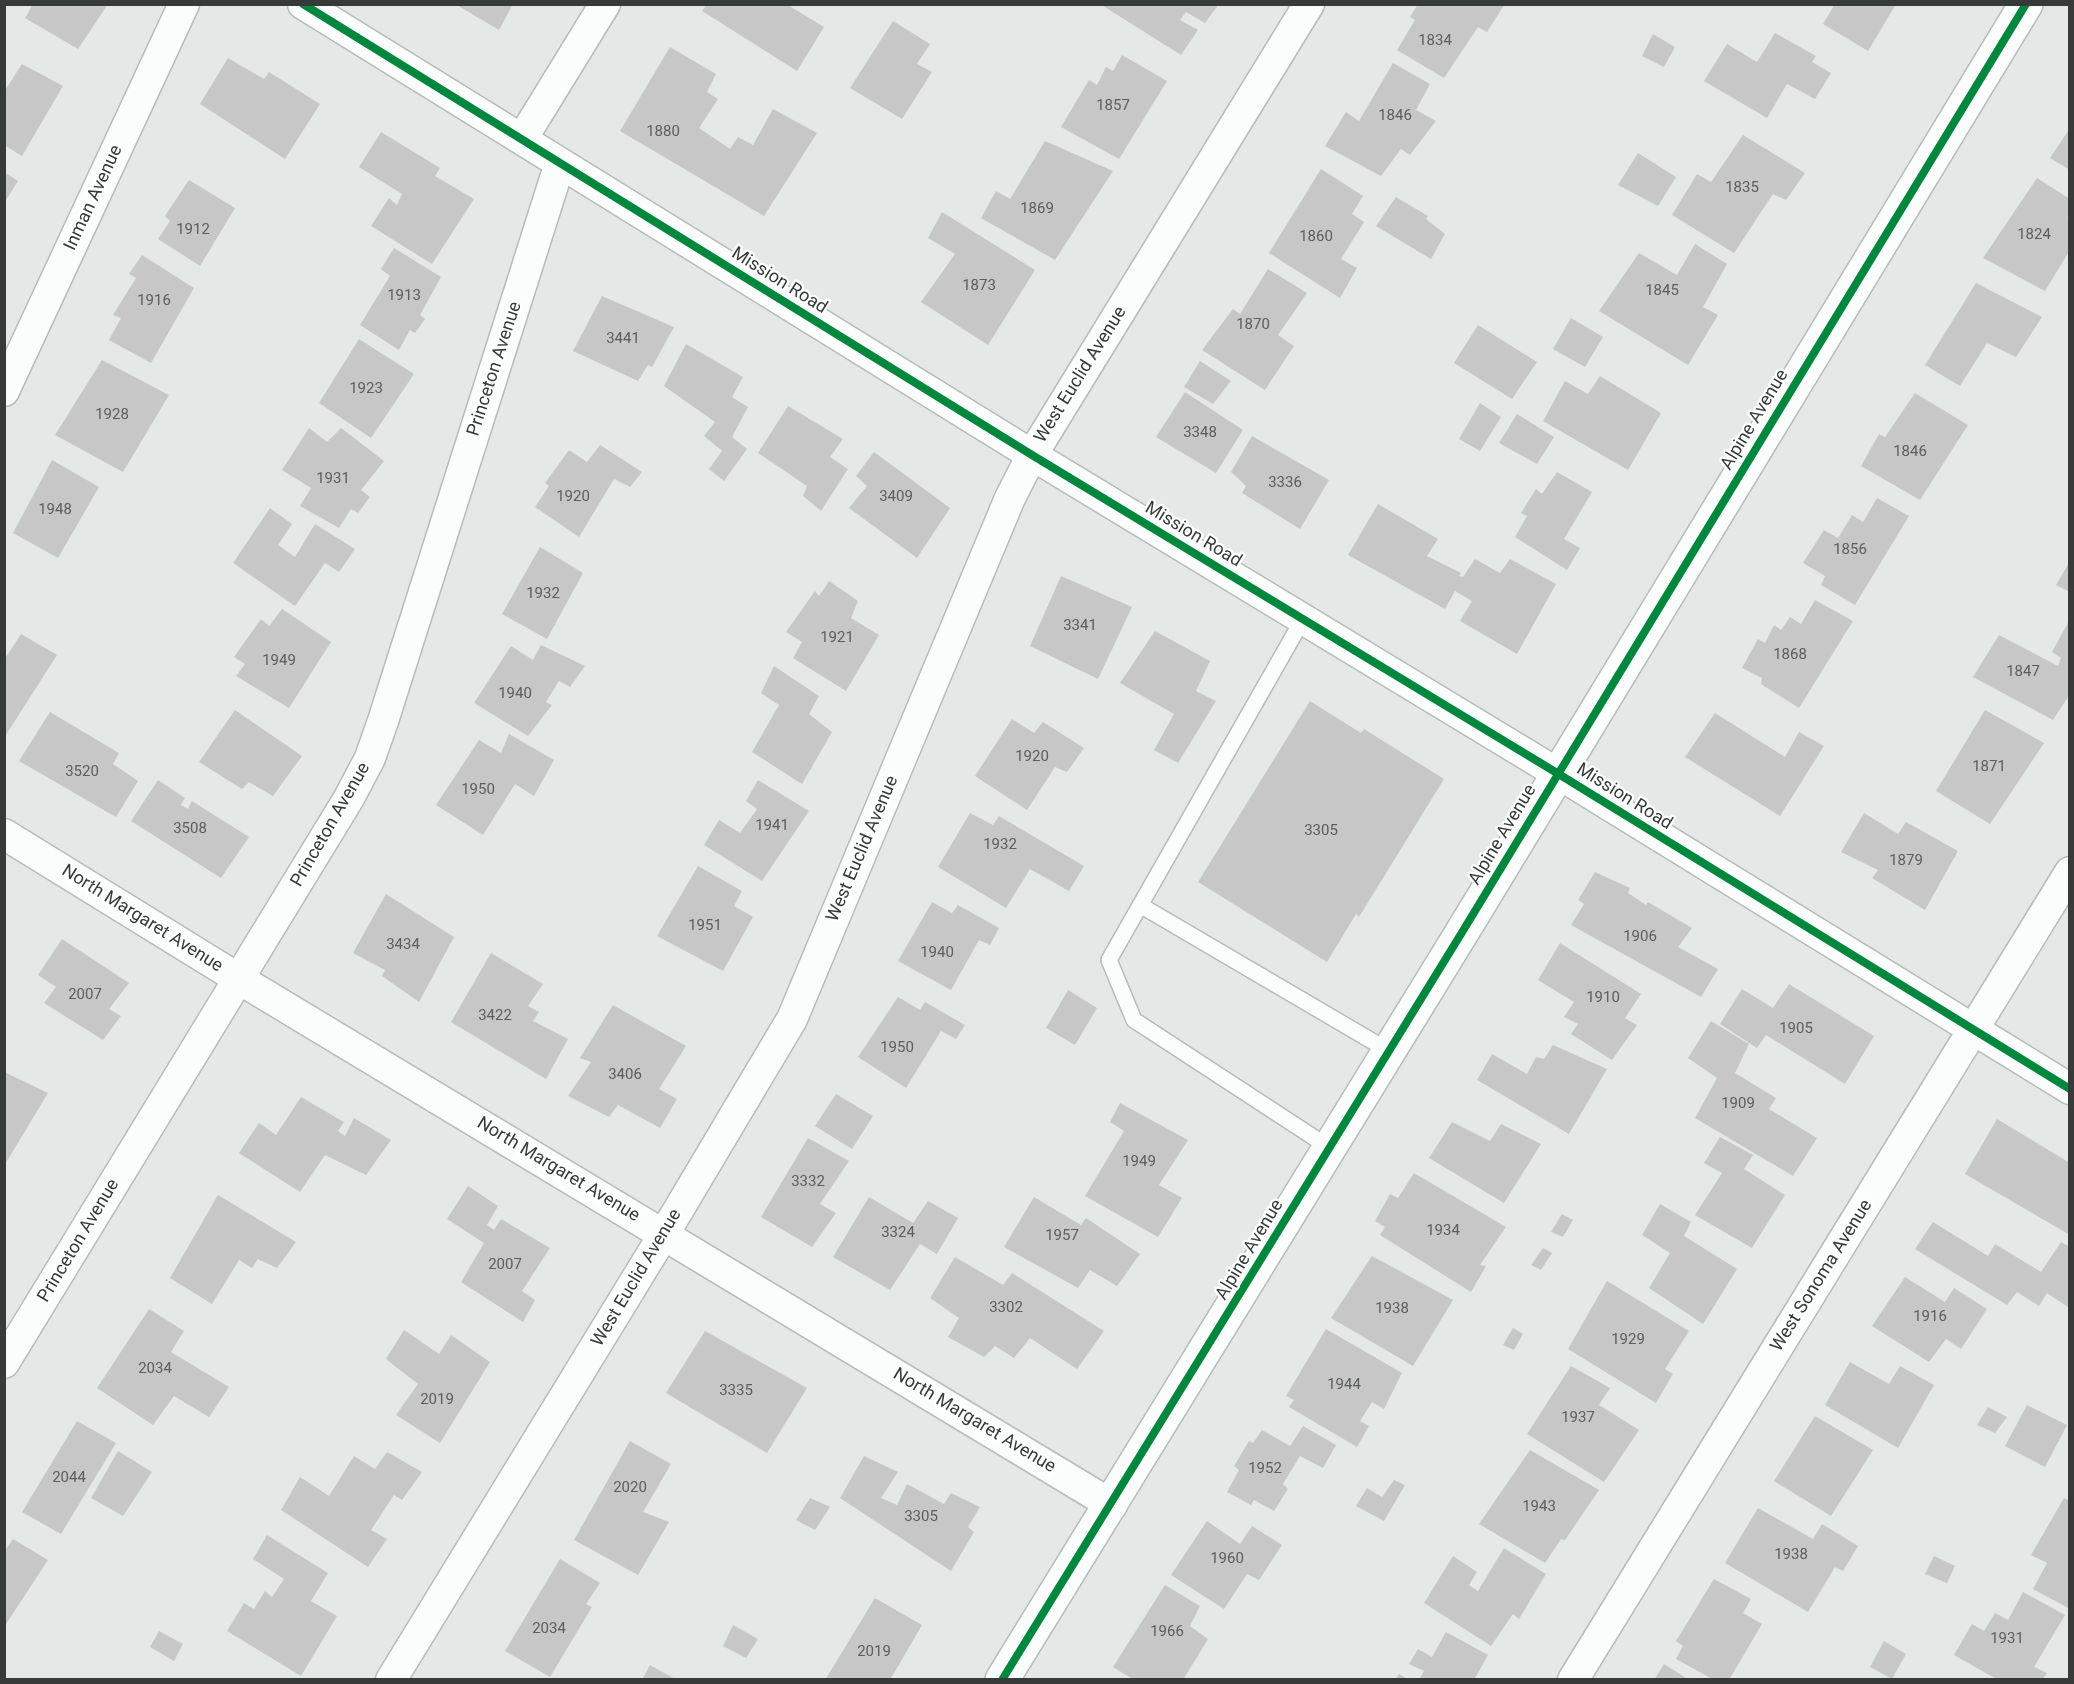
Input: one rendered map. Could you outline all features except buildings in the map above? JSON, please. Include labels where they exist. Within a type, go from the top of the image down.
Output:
[{"type":"street","name":"Inman Avenue","points":[[4,390],[184,4]]},
{"type":"street","name":"Mission Road","points":[[303,4],[1032,455],[1557,773],[2070,1089]]},
{"type":"street","points":[[522,139],[605,4]]},
{"type":"street","name":"West Euclid Avenue","points":[[391,1680],[664,1234],[792,1019],[1010,498],[1032,455],[1309,4]]},
{"type":"street","name":"Alpine Avenue","points":[[1002,1680],[1330,1148],[2026,4]]},
{"type":"street","name":"Princeton Avenue","points":[[4,1363],[349,798],[370,758],[560,163]]},
{"type":"street","name":"North Margaret Avenue","points":[[4,834],[239,979],[1112,1504]]},
{"type":"street","name":"West Sonoma Avenue","points":[[1573,1680],[2070,872]]},
{"type":"lane","points":[[1303,620],[1109,960],[1134,1020],[1330,1148]]},
{"type":"lane","points":[[1140,905],[1389,1051]]},
{"type":"cycle path","points":[[303,4],[1032,455],[1557,773],[2070,1089]]},
{"type":"cycle path","points":[[1002,1680],[1461,934],[2026,4]]}]
